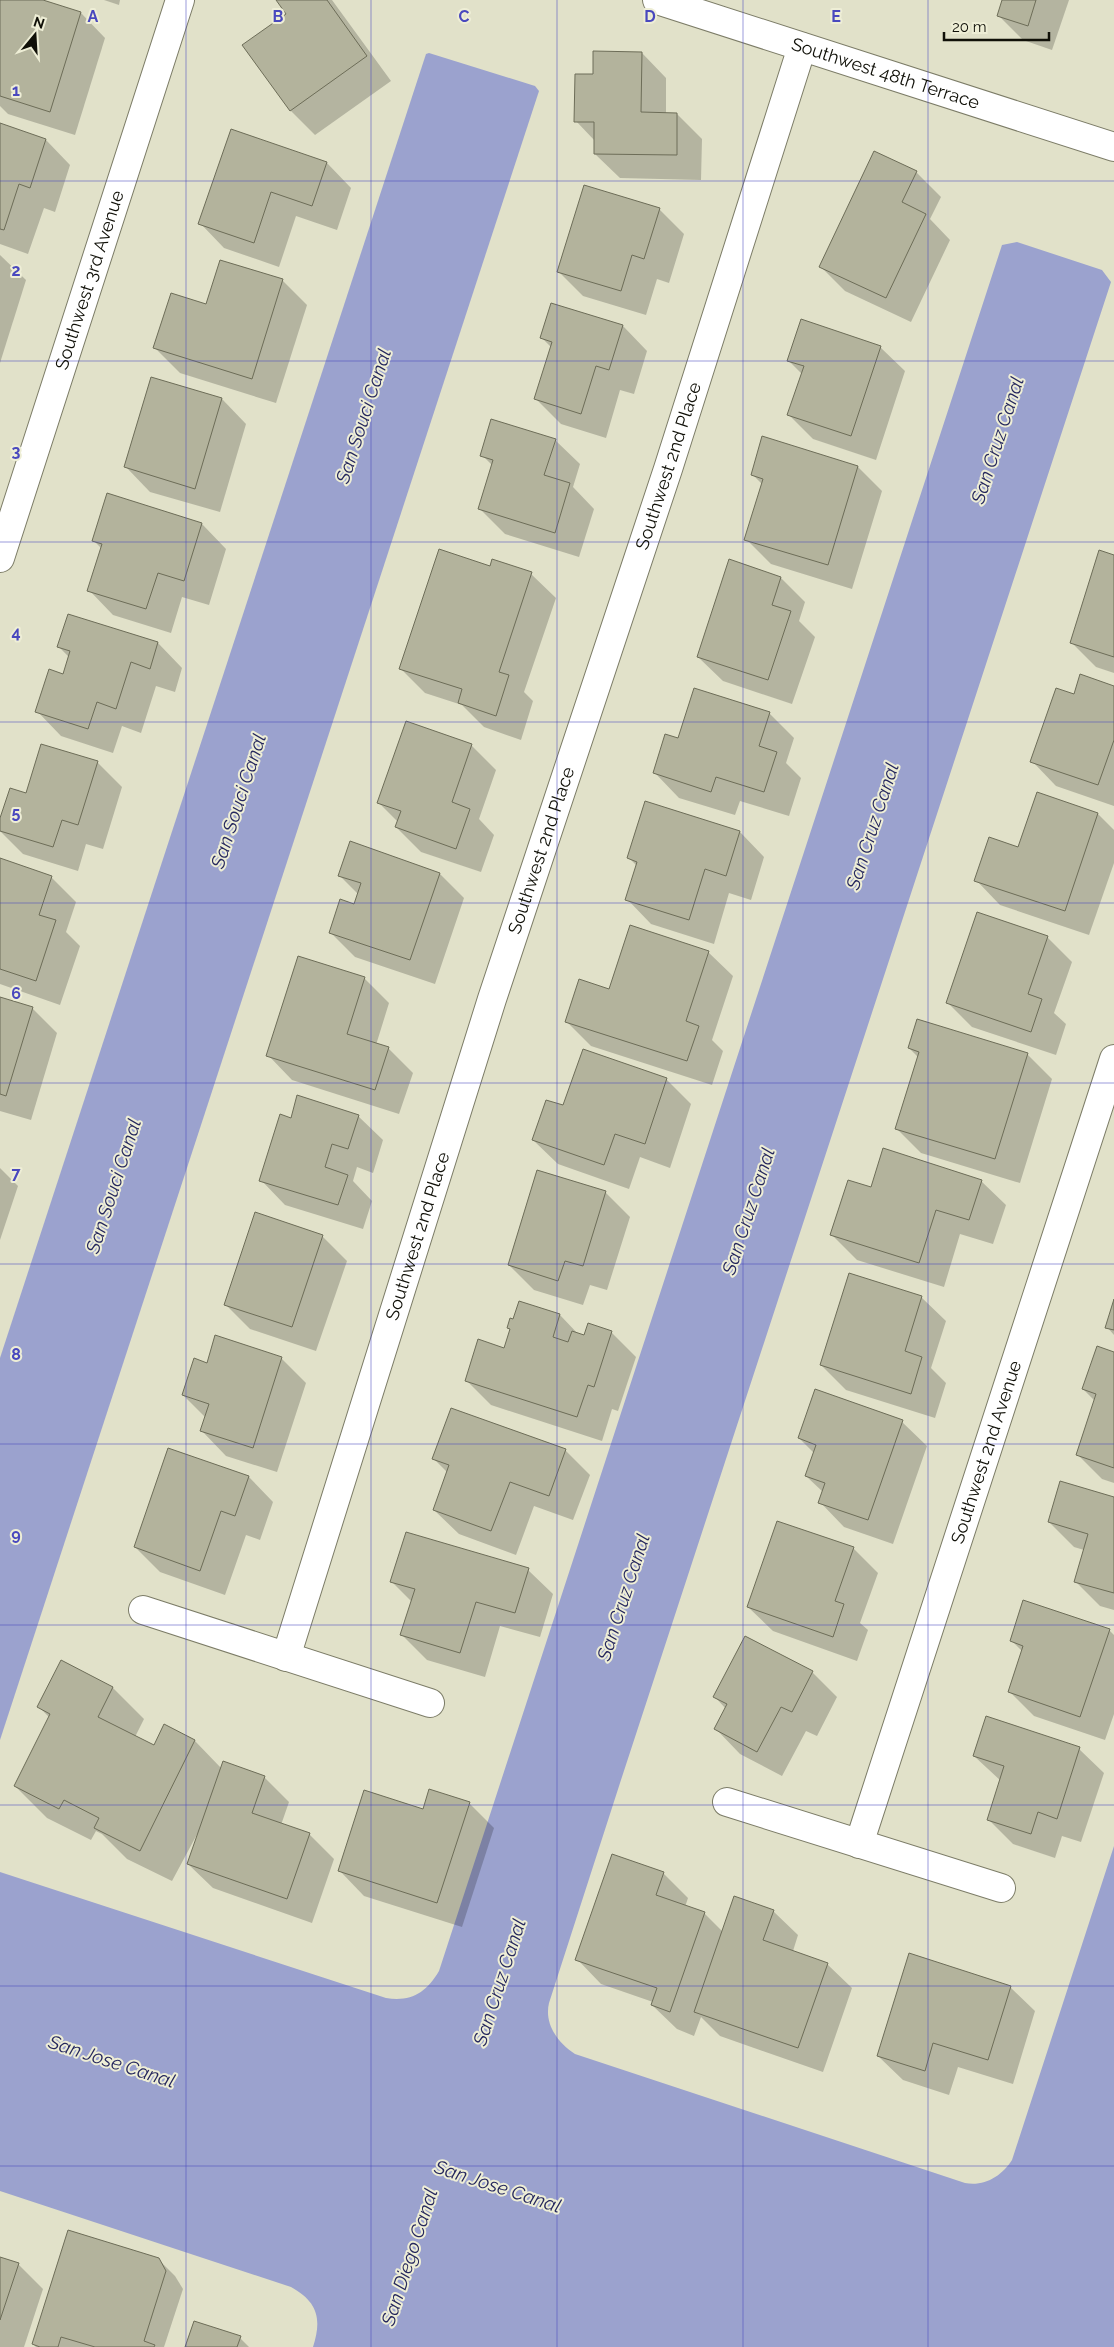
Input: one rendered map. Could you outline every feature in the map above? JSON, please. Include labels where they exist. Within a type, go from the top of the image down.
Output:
[{"type":"street","name":"Southwest 3rd Avenue","points":[[0,558],[180,0]]},
{"type":"street","name":"Southwest 48th Terrace","points":[[657,0],[1114,147]]},
{"type":"street","name":"Southwest 2nd Place","points":[[286,1657],[492,999],[668,469],[802,47]]},
{"type":"street","name":"Southwest 2nd Avenue","points":[[859,1844],[1114,1058]]},
{"type":"street","points":[[143,1610],[430,1703]]},
{"type":"street","points":[[727,1802],[1001,1888]]},
{"type":"water","name":"San Souci Canal","points":[[429,53],[535,86],[539,91],[0,1740],[0,1358],[426,54]]},
{"type":"water","points":[[1017,242],[1102,270],[1111,282],[620,1783],[548,2011],[551,2025],[558,2039],[575,2054],[965,2183],[986,2182],[1003,2171],[1012,2160],[1114,1846],[1114,2347],[313,2347],[317,2328],[316,2312],[307,2299],[291,2287],[0,2191],[0,1872],[386,1998],[403,1999],[417,1994],[429,1985],[439,1971],[1002,245]]},
{"type":"building","points":[[0,0],[43,0],[81,12],[50,112],[0,96]]},
{"type":"building","points":[[276,0],[327,0],[367,56],[290,111],[242,45],[286,14]]},
{"type":"building","points":[[1002,0],[1036,0],[1028,26],[997,16]]},
{"type":"building","points":[[593,51],[642,52],[641,112],[677,113],[677,155],[594,154],[594,122],[574,122],[575,74],[593,74]]},
{"type":"building","points":[[0,123],[46,139],[30,188],[19,184],[4,230],[0,229]]},
{"type":"building","points":[[231,129],[327,162],[312,206],[271,192],[254,243],[198,224]]},
{"type":"building","points":[[874,151],[917,171],[902,202],[926,214],[886,298],[819,267]]},
{"type":"building","points":[[584,185],[660,208],[644,259],[632,255],[621,291],[557,272]]},
{"type":"building","points":[[220,260],[283,279],[252,379],[153,348],[171,293],[206,304]]},
{"type":"building","points":[[551,303],[623,325],[609,370],[596,366],[581,414],[534,399],[552,342],[540,338]]},
{"type":"building","points":[[801,319],[881,346],[851,436],[787,415],[804,366],[787,361]]},
{"type":"building","points":[[151,377],[222,398],[195,489],[124,467]]},
{"type":"building","points":[[491,419],[556,439],[544,475],[570,483],[555,533],[478,509],[493,460],[480,456]]},
{"type":"building","points":[[762,436],[858,466],[828,565],[744,540],[763,479],[751,475]]},
{"type":"building","points":[[107,493],[202,523],[184,581],[158,573],[146,609],[87,591],[102,544],[92,541]]},
{"type":"building","points":[[439,549],[490,566],[492,559],[532,572],[499,672],[509,675],[496,716],[458,703],[462,689],[399,669]]},
{"type":"building","points":[[1099,550],[1114,555],[1114,657],[1070,643]]},
{"type":"building","points":[[729,559],[781,577],[772,605],[791,611],[768,680],[697,657]]},
{"type":"building","points":[[68,614],[158,642],[150,669],[131,662],[116,709],[97,702],[88,729],[35,712],[49,669],[63,674],[70,651],[57,647]]},
{"type":"building","points":[[1080,674],[1114,686],[1114,740],[1098,785],[1030,762],[1056,688],[1074,694]]},
{"type":"building","points":[[694,688],[770,712],[759,746],[777,752],[764,792],[716,777],[711,792],[653,773],[665,734],[678,738]]},
{"type":"building","points":[[406,721],[472,744],[452,802],[470,809],[456,849],[395,827],[401,811],[377,803]]},
{"type":"building","points":[[41,744],[98,761],[78,825],[62,820],[53,847],[0,831],[0,818],[10,788],[26,793]]},
{"type":"building","points":[[1037,792],[1098,813],[1065,911],[974,881],[989,837],[1018,847]]},
{"type":"building","points":[[645,801],[740,831],[726,876],[705,869],[689,920],[625,900],[637,862],[627,858]]},
{"type":"building","points":[[350,841],[440,873],[410,960],[329,933],[340,899],[354,904],[361,883],[338,876]]},
{"type":"building","points":[[0,858],[52,876],[39,915],[56,920],[36,981],[0,969]]},
{"type":"building","points":[[977,912],[1048,936],[1028,994],[1042,999],[1031,1032],[946,1003]]},
{"type":"building","points":[[630,925],[709,951],[686,1021],[699,1026],[687,1061],[565,1022],[579,979],[609,989]]},
{"type":"building","points":[[298,956],[365,977],[347,1034],[389,1047],[375,1090],[266,1056]]},
{"type":"building","points":[[0,997],[33,1007],[6,1096],[0,1094]]},
{"type":"building","points":[[917,1019],[1028,1053],[995,1159],[895,1129],[919,1052],[908,1048]]},
{"type":"building","points":[[583,1049],[667,1078],[645,1144],[615,1134],[604,1165],[532,1140],[546,1100],[563,1105]]},
{"type":"building","points":[[297,1095],[359,1115],[348,1149],[332,1144],[325,1167],[348,1175],[338,1205],[259,1181],[280,1114],[291,1118]]},
{"type":"building","points":[[883,1148],[982,1180],[969,1220],[936,1210],[919,1263],[830,1235],[848,1180],[871,1187]]},
{"type":"building","points":[[537,1170],[606,1191],[583,1266],[565,1261],[558,1281],[508,1265]]},
{"type":"building","points":[[255,1212],[323,1235],[292,1327],[224,1305]]},
{"type":"building","points":[[849,1273],[922,1296],[905,1351],[922,1357],[911,1394],[820,1365]]},
{"type":"building","points":[[1114,1299],[1114,1330],[1105,1328]]},
{"type":"building","points":[[519,1301],[560,1314],[553,1337],[568,1342],[572,1331],[584,1335],[588,1323],[612,1331],[594,1387],[588,1385],[577,1417],[465,1381],[478,1339],[504,1348],[510,1329],[507,1328],[510,1318],[513,1319]]},
{"type":"building","points":[[215,1335],[282,1357],[253,1448],[200,1431],[209,1404],[182,1395],[194,1358],[207,1363]]},
{"type":"building","points":[[1097,1346],[1114,1352],[1114,1468],[1076,1455],[1096,1394],[1082,1389]]},
{"type":"building","points":[[815,1389],[903,1420],[868,1520],[818,1503],[825,1483],[805,1476],[816,1445],[798,1438]]},
{"type":"building","points":[[451,1408],[566,1449],[549,1496],[510,1482],[491,1531],[433,1510],[449,1465],[432,1459]]},
{"type":"building","points":[[168,1448],[249,1476],[235,1516],[221,1511],[200,1571],[134,1547]]},
{"type":"building","points":[[1060,1481],[1114,1497],[1114,1593],[1074,1582],[1088,1534],[1048,1522]]},
{"type":"building","points":[[777,1521],[854,1547],[835,1601],[844,1604],[833,1637],[747,1607]]},
{"type":"building","points":[[406,1532],[529,1568],[515,1613],[476,1602],[460,1653],[400,1635],[415,1589],[390,1582]]},
{"type":"building","points":[[1023,1600],[1110,1629],[1080,1717],[1008,1692],[1023,1646],[1010,1641]]},
{"type":"building","points":[[745,1636],[813,1671],[792,1712],[781,1707],[757,1752],[714,1729],[727,1704],[713,1697]]},
{"type":"building","points":[[61,1660],[113,1687],[98,1717],[154,1745],[164,1724],[195,1740],[140,1851],[94,1828],[99,1818],[64,1800],[59,1809],[14,1786],[50,1714],[37,1707]]},
{"type":"building","points":[[986,1716],[1080,1747],[1057,1819],[1038,1812],[1031,1834],[987,1820],[1004,1766],[973,1756]]},
{"type":"building","points":[[223,1761],[265,1776],[252,1813],[310,1833],[287,1899],[187,1864]]},
{"type":"building","points":[[429,1789],[470,1802],[437,1903],[338,1871],[364,1790],[423,1809]]},
{"type":"building","points":[[612,1854],[664,1872],[656,1895],[705,1912],[670,2012],[651,2005],[657,1988],[575,1960]]},
{"type":"building","points":[[734,1896],[774,1910],[763,1940],[828,1963],[798,2048],[694,2012]]},
{"type":"building","points":[[909,1953],[1011,1986],[988,2060],[933,2043],[925,2071],[877,2056]]},
{"type":"building","points":[[68,2230],[159,2258],[166,2271],[144,2341],[155,2345],[154,2347],[95,2347],[61,2337],[58,2347],[40,2347],[32,2344]]},
{"type":"building","points":[[0,2257],[19,2263],[0,2320]]},
{"type":"building","points":[[194,2321],[241,2336],[237,2347],[185,2347]]},
{"type":"water label","name":"San Cruz Canal","points":[[997,440]]},
{"type":"water label","name":"San Cruz Canal","points":[[872,826]]},
{"type":"water label","name":"San Cruz Canal","points":[[748,1211]]},
{"type":"water label","name":"San Cruz Canal","points":[[623,1597]]},
{"type":"water label","name":"San Cruz Canal","points":[[499,1982]]},
{"type":"water label","name":"San Jose Canal","points":[[112,2061]]},
{"type":"water label","name":"San Jose Canal","points":[[498,2186]]},
{"type":"water label","name":"San Diego Canal","points":[[409,2257]]}]
